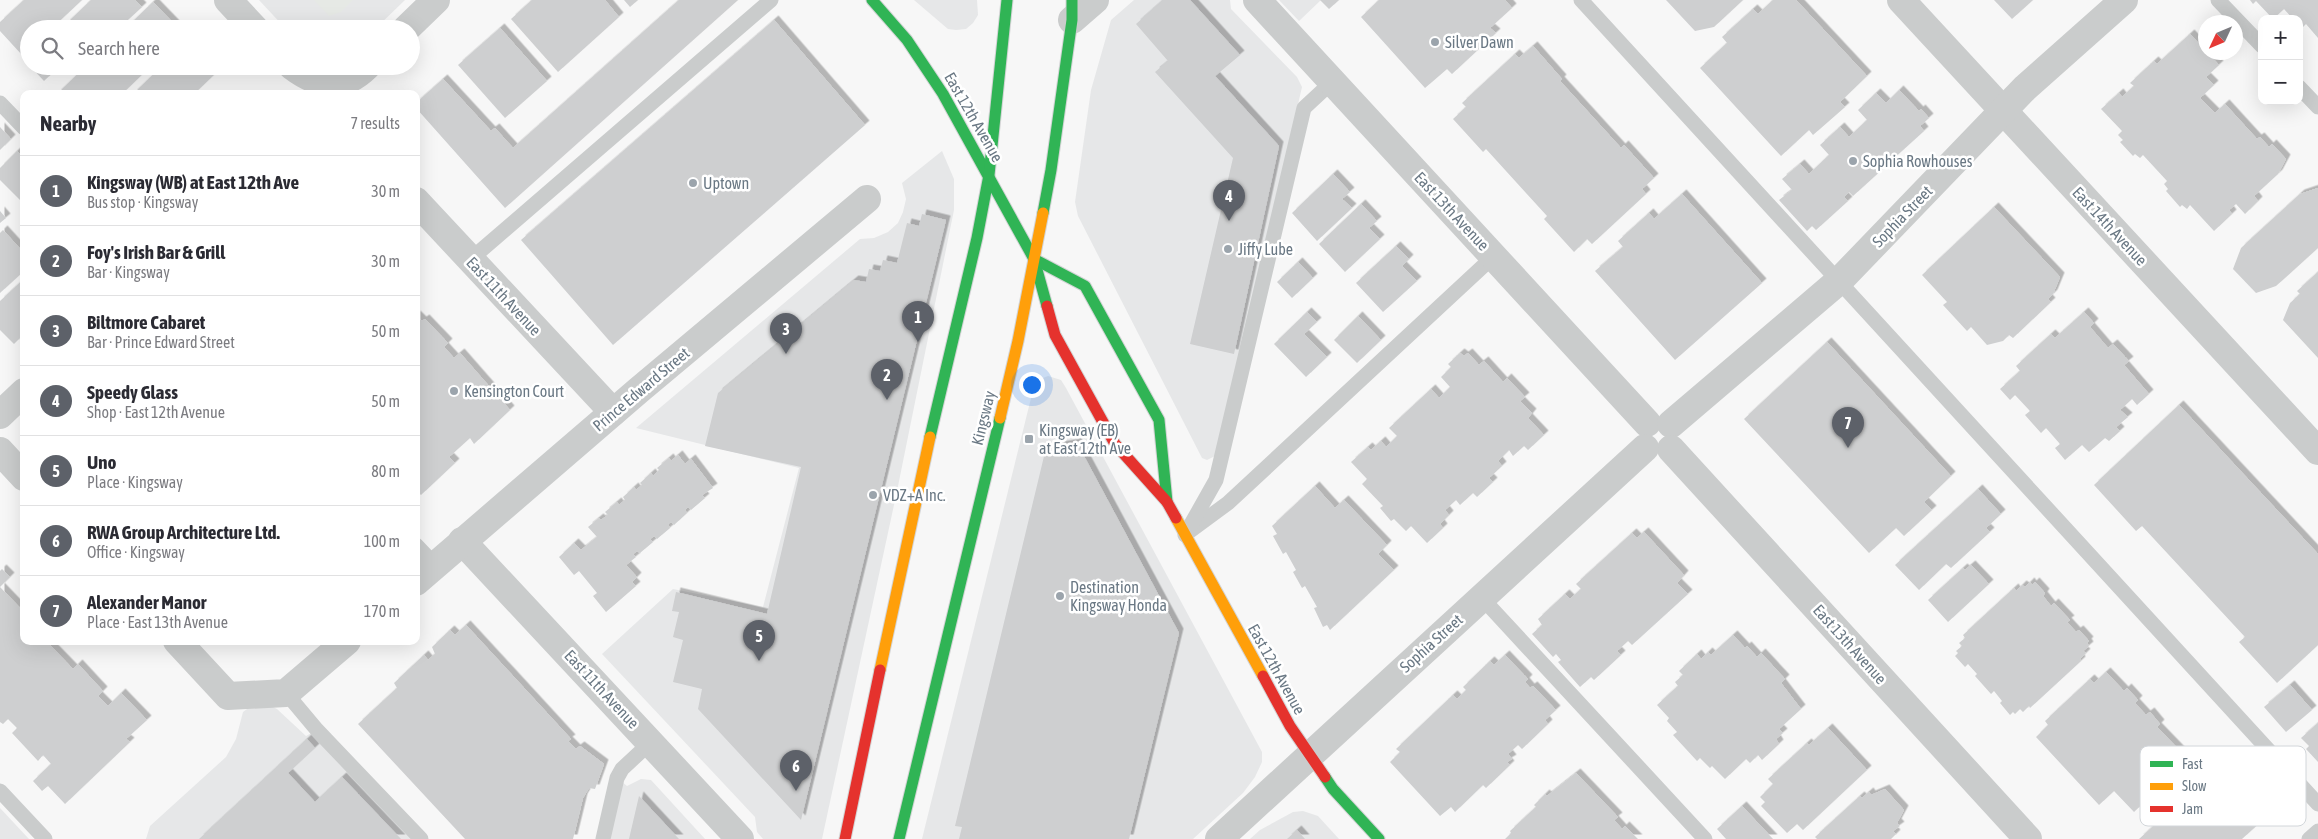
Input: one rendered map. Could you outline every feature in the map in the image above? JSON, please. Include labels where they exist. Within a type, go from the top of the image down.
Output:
[{"type":"main road","name":"East 12th Avenue","points":[[872,0],[907,40],[943,94],[989,175],[1034,260],[1055,335],[1114,444],[1167,502],[1290,726],[1333,789],[1379,839]]},
{"type":"main road","points":[[845,839],[918,487],[958,325],[989,175],[1007,0]]},
{"type":"main road","name":"Kingsway","points":[[899,839],[1018,341],[1051,170],[1072,10]]},
{"type":"main road","name":"East 12th Avenue","points":[[1034,260],[1085,286],[1159,420],[1167,502]]},
{"type":"street","points":[[228,0],[247,20]]},
{"type":"street","points":[[415,20],[436,0]]},
{"type":"street","points":[[1072,10],[1095,0]]},
{"type":"street","name":"East 13th Avenue","points":[[1257,0],[2028,839]]},
{"type":"street","name":"East 14th Avenue","points":[[1902,0],[2318,451]]},
{"type":"street","name":"Sophia Street","points":[[1219,839],[1658,436],[1840,280],[2033,81],[2124,0]]},
{"type":"street","points":[[305,75],[319,82],[337,83],[354,75]]},
{"type":"street","name":"Prince Edward Street","points":[[426,574],[613,412],[867,199]]},
{"type":"street","name":"East 11th Avenue","points":[[420,205],[613,412]]},
{"type":"street","points":[[0,414],[20,396]]},
{"type":"street","points":[[0,452],[20,473]]},
{"type":"street","name":"East 11th Avenue","points":[[462,541],[652,742],[740,839]]},
{"type":"street","points":[[181,645],[228,696],[286,693],[342,645]]},
{"type":"lane","points":[[471,259],[771,0]]},
{"type":"lane","points":[[1581,0],[1840,280],[2265,746]]},
{"type":"lane","points":[[2218,0],[2258,42]]},
{"type":"lane","points":[[1185,535],[1216,480],[1304,108],[1332,82]]},
{"type":"lane","points":[[2303,91],[2318,107]]},
{"type":"lane","points":[[0,103],[20,124]]},
{"type":"lane","points":[[1185,535],[1228,503],[1494,256]]},
{"type":"lane","points":[[420,557],[426,574]]},
{"type":"lane","points":[[1481,598],[1705,839]]},
{"type":"lane","points":[[286,693],[317,730],[421,839]]},
{"type":"lane","points":[[603,839],[617,778],[622,768],[652,742]]},
{"type":"lane","points":[[0,791],[45,839]]},
{"type":"lane","points":[[2306,791],[2318,804]]},
{"type":"lane","points":[[2309,839],[2318,831]]},
{"type":"shaded area","points":[[259,0],[405,0],[384,20],[278,20]]},
{"type":"shaded area","points":[[314,0],[353,0],[341,12],[329,16]]},
{"type":"shaded area","points":[[914,0],[977,0],[978,15],[966,29],[948,29]]},
{"type":"shaded area","points":[[1134,0],[1230,0],[1231,9],[1297,77],[1302,87],[1217,455],[1207,460],[1202,458],[1078,216],[1075,202],[1091,90],[1111,20]]},
{"type":"shaded area","points":[[1279,0],[1321,0],[1299,21]]},
{"type":"shaded area","points":[[942,151],[954,179],[954,210],[897,491],[822,839],[763,839],[757,832],[755,817],[602,654],[673,589],[763,607],[799,468],[636,428],[860,239],[874,238],[888,232],[898,223],[906,199],[902,183]]},
{"type":"shaded area","points":[[1048,376],[1061,380],[1066,388],[1262,752],[1262,762],[1255,777],[1243,793],[1193,839],[922,839],[1034,386],[1038,380]]},
{"type":"shaded area","points":[[251,706],[271,706],[277,709],[306,736],[317,730],[421,839],[146,839],[150,826],[226,757],[236,739],[243,712]]},
{"type":"shaded area","points":[[617,778],[627,786],[641,779],[651,780],[705,839],[603,839]]},
{"type":"shaded area","points":[[0,808],[29,839],[0,839]]},
{"type":"shaded area","points":[[1303,811],[1318,816],[1339,839],[1250,839],[1260,830],[1293,812]]},
{"type":"building","points":[[24,0],[82,0],[61,20],[20,20],[20,53],[0,31],[0,22]]},
{"type":"building","points":[[91,0],[135,0],[142,7],[128,20],[70,20]]},
{"type":"building","points":[[532,0],[605,0],[619,17],[558,72],[511,19]]},
{"type":"building","points":[[624,0],[638,0],[630,7]]},
{"type":"building","points":[[679,0],[738,0],[505,208],[420,112],[420,99],[443,79],[491,131],[495,128],[513,148]]},
{"type":"building","points":[[1163,0],[1190,0],[1240,55],[1215,76],[1279,146],[1234,354],[1190,344],[1233,158],[1155,72],[1168,61],[1136,24]]},
{"type":"building","points":[[1320,0],[1339,0],[1329,9]]},
{"type":"building","name":"Silver Dawn","points":[[1379,0],[1505,0],[1512,8],[1490,28],[1496,33],[1452,74],[1447,69],[1425,88],[1361,17]]},
{"type":"building","points":[[1666,0],[1743,0],[1714,27],[1695,31]]},
{"type":"building","points":[[1773,0],[1796,0],[1867,76],[1840,102],[1845,107],[1813,135],[1809,130],[1781,156],[1700,68],[1727,43],[1722,37],[1753,9],[1758,14]]},
{"type":"building","points":[[1994,0],[2033,0],[2012,19]]},
{"type":"building","points":[[2250,0],[2318,0],[2318,38],[2306,24],[2303,27],[2303,15],[2289,15],[2284,9],[2277,15],[2269,15],[2256,1],[2253,4]]},
{"type":"building","points":[[153,2],[170,20],[134,20]]},
{"type":"building","name":"Uptown","points":[[774,20],[865,125],[613,345],[521,240]]},
{"type":"building","points":[[500,28],[547,81],[505,118],[458,65]]},
{"type":"building","points":[[2190,34],[2198,43],[2198,60],[2214,60],[2219,65],[2206,77],[2214,85],[2200,98],[2215,113],[2225,104],[2257,139],[2260,137],[2269,147],[2272,144],[2286,159],[2278,174],[2254,196],[2258,201],[2245,214],[2236,204],[2229,210],[2232,214],[2214,231],[2190,205],[2187,209],[2182,205],[2180,207],[2166,191],[2168,189],[2164,184],[2167,181],[2143,155],[2140,158],[2135,154],[2133,156],[2120,142],[2123,140],[2118,135],[2122,131],[2101,109],[2119,93],[2122,97],[2134,86],[2130,83],[2154,61],[2157,64]]},
{"type":"building","points":[[1533,46],[1562,79],[1560,81],[1621,148],[1624,145],[1654,178],[1642,189],[1646,194],[1592,244],[1587,239],[1574,252],[1544,219],[1547,216],[1486,149],[1483,152],[1453,119],[1466,107],[1462,103],[1515,54],[1519,58]]},
{"type":"building","points":[[38,75],[50,75],[44,81]]},
{"type":"building","points":[[77,75],[142,75],[126,90],[61,90]]},
{"type":"building","points":[[153,75],[214,75],[198,90],[137,90]]},
{"type":"building","name":"Sophia Rowhouses","points":[[1899,90],[1919,111],[1921,109],[1929,118],[1920,126],[1924,131],[1892,160],[1888,156],[1882,161],[1886,166],[1853,196],[1849,192],[1844,197],[1848,201],[1816,230],[1812,226],[1807,231],[1779,200],[1792,190],[1782,179],[1800,164],[1809,174],[1829,155],[1820,145],[1840,127],[1849,137],[1867,120],[1858,110],[1876,93],[1886,103]]},
{"type":"building","points":[[0,127],[11,139],[0,150]]},
{"type":"building","points":[[17,151],[20,154],[20,200],[0,180],[0,168]]},
{"type":"building","points":[[1333,174],[1350,192],[1342,199],[1352,208],[1317,241],[1292,213]]},
{"type":"building","points":[[2318,188],[2318,248],[2276,286],[2256,293],[2233,269],[2241,248],[2300,194]]},
{"type":"building","points":[[1682,194],[1762,283],[1675,360],[1595,271],[1623,247],[1618,241],[1649,213],[1654,219]]},
{"type":"building","points":[[1361,204],[1377,221],[1369,228],[1380,239],[1345,272],[1319,244]]},
{"type":"building","points":[[1994,207],[2060,277],[2053,294],[2048,299],[2051,302],[2013,338],[2009,335],[2003,341],[1987,345],[1971,327],[1967,331],[1943,305],[1947,302],[1922,275]]},
{"type":"building","points":[[0,211],[6,218],[0,223]]},
{"type":"building","points":[[922,214],[946,220],[801,820],[698,709],[702,689],[673,682],[683,640],[673,637],[679,612],[672,611],[676,592],[767,614],[801,467],[705,446],[718,393],[854,280],[866,282],[869,269],[880,271],[883,260],[897,263],[907,223],[919,226]]},
{"type":"building","points":[[3,230],[20,249],[20,275],[0,293],[0,233]]},
{"type":"building","points":[[1396,246],[1409,259],[1402,266],[1417,281],[1383,312],[1356,283]]},
{"type":"building","points":[[1298,262],[1313,278],[1292,298],[1277,282]]},
{"type":"building","points":[[2318,272],[2318,358],[2283,320],[2290,303],[2300,294],[2297,291]]},
{"type":"building","points":[[20,283],[20,338],[14,344],[0,330],[0,301]]},
{"type":"building","points":[[1307,312],[1317,322],[1304,334],[1327,357],[1306,377],[1274,344]]},
{"type":"building","points":[[2084,312],[2094,323],[2090,327],[2108,348],[2113,344],[2129,361],[2124,365],[2149,394],[2137,405],[2132,399],[2120,410],[2128,417],[2116,427],[2120,431],[2109,441],[2105,438],[2089,452],[2082,445],[2065,460],[2055,448],[2060,444],[2046,428],[2041,433],[2025,415],[2030,411],[2015,395],[2010,400],[2000,389],[2020,371],[2016,366],[2051,334],[2055,338]]},
{"type":"building","points":[[1358,316],[1381,340],[1357,363],[1334,340]]},
{"type":"building","name":"Kensington Court","points":[[420,319],[422,321],[425,319],[448,343],[444,347],[454,358],[460,353],[510,410],[474,444],[470,438],[449,457],[455,463],[421,495]]},
{"type":"building","points":[[1827,342],[1951,476],[1924,502],[1932,510],[1904,536],[1896,528],[1869,553],[1744,419]]},
{"type":"building","points":[[1460,353],[1464,356],[1468,353],[1479,365],[1484,361],[1503,382],[1507,378],[1525,397],[1520,401],[1532,413],[1528,418],[1544,435],[1528,450],[1524,446],[1513,456],[1509,450],[1498,461],[1502,466],[1489,478],[1493,482],[1477,497],[1473,493],[1460,505],[1456,500],[1445,510],[1449,515],[1440,524],[1443,528],[1427,543],[1411,526],[1406,531],[1394,519],[1391,521],[1380,508],[1383,506],[1362,484],[1367,479],[1351,462],[1368,447],[1371,450],[1381,441],[1386,447],[1397,436],[1389,428],[1431,389],[1439,398],[1450,387],[1441,377],[1451,367],[1448,364]]},
{"type":"building","points":[[2179,405],[2318,554],[2318,645],[2277,683],[2239,642],[2245,637],[2142,526],[2136,531],[2094,485]]},
{"type":"building","points":[[1077,443],[1179,633],[1129,839],[959,839],[962,827],[955,826],[1046,448]]},
{"type":"building","points":[[678,455],[685,464],[691,459],[713,488],[702,495],[705,498],[691,510],[688,507],[685,510],[687,513],[674,525],[671,522],[668,524],[670,528],[657,539],[654,536],[650,539],[653,542],[640,553],[637,551],[633,554],[636,557],[626,565],[637,577],[632,582],[636,586],[606,612],[593,596],[597,593],[579,571],[574,575],[559,557],[574,543],[581,550],[597,537],[588,527],[599,518],[601,520],[608,515],[605,512],[617,502],[619,505],[625,500],[623,497],[634,487],[636,490],[642,485],[640,483],[651,473],[653,476],[659,470],[657,468],[669,458],[671,461]]},
{"type":"building","points":[[1315,486],[1335,508],[1344,500],[1387,545],[1378,554],[1394,570],[1330,630],[1327,625],[1323,627],[1314,608],[1317,607],[1305,586],[1302,588],[1293,572],[1296,570],[1286,552],[1283,554],[1273,536],[1277,534],[1272,526]]},
{"type":"building","points":[[1978,489],[2001,514],[1986,528],[1990,532],[1951,568],[1946,564],[1919,590],[1895,565]]},
{"type":"building","points":[[1644,532],[1684,575],[1677,583],[1688,594],[1632,645],[1628,641],[1617,651],[1621,655],[1594,680],[1591,677],[1580,687],[1558,662],[1561,660],[1556,654],[1553,657],[1532,634],[1542,625],[1538,619],[1565,594],[1570,599],[1581,589],[1576,584],[1632,533],[1637,538]]},
{"type":"building","points":[[1971,565],[1989,584],[1948,622],[1928,600],[1963,568],[1965,570]]},
{"type":"building","points":[[2,569],[10,577],[0,587],[0,571]]},
{"type":"building","points":[[2030,582],[2032,585],[2035,582],[2045,593],[2043,596],[2051,606],[2054,603],[2070,620],[2067,622],[2076,632],[2079,630],[2089,641],[2087,643],[2089,646],[2083,651],[2086,653],[2080,659],[2081,661],[2030,708],[2029,706],[2023,712],[2020,709],[2015,714],[2013,712],[2010,715],[2000,703],[2002,701],[1994,691],[1991,694],[1975,676],[1977,674],[1968,664],[1965,667],[1955,656],[1958,653],[1956,651],[1962,646],[1959,643],[1965,638],[1963,635],[2014,588],[2016,591],[2022,585],[2025,587]]},
{"type":"building","points":[[0,587],[20,608],[20,645],[50,645],[73,669],[78,664],[103,691],[98,696],[108,706],[121,693],[147,720],[126,739],[130,742],[65,804],[48,786],[42,791],[33,781],[51,764],[43,755],[38,761],[12,733],[17,728],[8,719],[3,724],[0,722]]},
{"type":"building","points":[[466,625],[571,739],[568,741],[576,749],[580,746],[604,764],[595,789],[589,788],[583,798],[573,839],[465,839],[358,724],[397,688],[394,683],[424,655],[428,660],[435,654],[432,647],[450,630],[455,635]]},
{"type":"building","points":[[1733,635],[1757,657],[1761,653],[1785,679],[1781,683],[1801,709],[1779,729],[1783,733],[1776,739],[1779,744],[1762,760],[1758,755],[1750,763],[1746,759],[1725,779],[1712,766],[1710,768],[1700,758],[1697,761],[1673,735],[1677,732],[1667,721],[1669,718],[1657,705],[1678,686],[1675,682],[1683,675],[1679,671],[1697,654],[1701,659],[1708,652],[1711,655]]},
{"type":"building","points":[[1505,655],[1528,679],[1525,682],[1530,688],[1533,686],[1556,710],[1545,720],[1548,724],[1522,749],[1518,745],[1508,754],[1512,759],[1507,762],[1510,765],[1486,788],[1483,785],[1455,812],[1451,807],[1440,816],[1390,762],[1400,752],[1396,749],[1453,695],[1457,699],[1466,690],[1463,687],[1490,661],[1494,665]]},
{"type":"building","points":[[2106,672],[2124,691],[2127,688],[2138,700],[2135,703],[2146,715],[2150,712],[2160,724],[2157,727],[2175,746],[2140,746],[2140,806],[2134,812],[2114,791],[2099,805],[2036,737],[2048,725],[2045,721],[2090,679],[2094,683]]},
{"type":"building","points":[[2290,685],[2312,710],[2286,732],[2264,707]]},
{"type":"building","points":[[2318,723],[2318,762],[2306,749],[2309,746],[2301,738]]},
{"type":"building","points":[[1828,728],[1867,770],[1803,830],[1797,824],[1787,833],[1761,806],[1765,802],[1760,797],[1773,784],[1768,779],[1807,743],[1809,745]]},
{"type":"building","points":[[307,739],[315,748],[288,773],[315,802],[342,777],[401,839],[199,839]]},
{"type":"building","points":[[1576,773],[1618,817],[1614,820],[1622,829],[1625,826],[1638,839],[1505,839],[1511,833],[1510,831],[1536,807],[1534,805],[1545,794],[1547,796]]},
{"type":"building","points":[[1885,789],[1904,810],[1897,823],[1900,826],[1893,831],[1896,834],[1891,839],[1817,839],[1815,837],[1860,796],[1862,798],[1869,792],[1871,795]]},
{"type":"building","points":[[639,796],[679,839],[629,839]]},
{"type":"building","points":[[1742,806],[1773,839],[1726,839],[1717,829]]},
{"type":"building","points":[[2153,826],[2256,826],[2242,839],[2139,839]]},
{"type":"building","points":[[1297,830],[1305,839],[1287,839]]},
{"type":"traffic: fast","points":[[872,0],[907,40],[943,94],[1034,259],[1047,306]]},
{"type":"traffic: fast","points":[[930,437],[977,238],[989,175],[1007,0]]},
{"type":"traffic: fast","points":[[1043,213],[1051,170],[1072,20],[1072,0]]},
{"type":"traffic: fast","points":[[1034,259],[1085,286],[1159,420],[1167,502]]},
{"type":"traffic: fast","points":[[899,839],[1000,418]]},
{"type":"traffic: fast","points":[[1325,777],[1333,789],[1379,839]]},
{"type":"traffic: slow","points":[[1000,418],[1018,341],[1043,213]]},
{"type":"traffic: slow","points":[[880,670],[930,437]]},
{"type":"traffic: slow","points":[[1176,518],[1263,676]]},
{"type":"traffic: jam","points":[[1047,306],[1055,335],[1115,444],[1167,502],[1176,518]]},
{"type":"traffic: jam","points":[[845,839],[880,670]]},
{"type":"traffic: jam","points":[[1263,676],[1290,726],[1325,777]]},
{"type":"place","name":"Silver Dawn","points":[[1435,42]]},
{"type":"place","name":"Sophia Rowhouses","points":[[1853,161]]},
{"type":"place","name":"Uptown","points":[[693,183]]},
{"type":"place","name":"Speedy Glass","points":[[1229,221]]},
{"type":"place","name":"Jiffy Lube","points":[[1228,249]]},
{"type":"place","name":"Kingsway (WB) at East 12th Ave","points":[[918,342]]},
{"type":"place","name":"Biltmore Cabaret","points":[[786,354]]},
{"type":"place","name":"Kensington Court","points":[[454,391]]},
{"type":"place","name":"Foy's Irish Bar & Grill","points":[[887,400]]},
{"type":"place","name":"Kingsway (EB) at East 12th Ave","points":[[1029,439]]},
{"type":"place","name":"Alexander Manor","points":[[1848,448]]},
{"type":"place","name":"VDZ+A Inc.","points":[[873,495]]},
{"type":"place","name":"Destination Kingsway Honda","points":[[1060,596]]},
{"type":"place","name":"Uno","points":[[759,661]]},
{"type":"place","name":"RWA Group Architecture Ltd.","points":[[796,791]]}]
